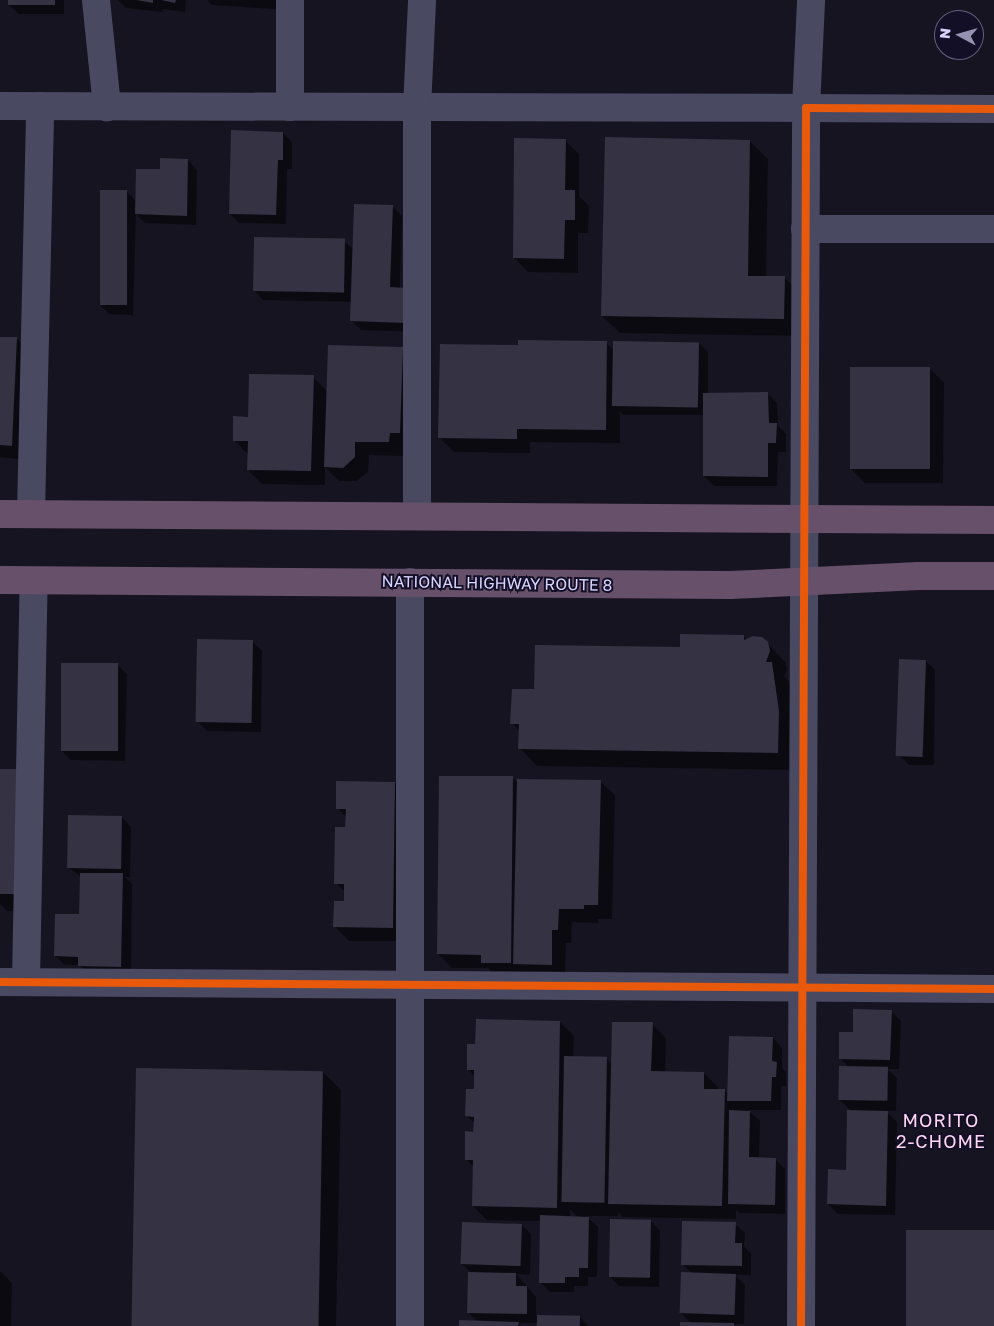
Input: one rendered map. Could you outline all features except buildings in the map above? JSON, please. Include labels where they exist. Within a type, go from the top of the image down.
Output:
[{"type":"highway","points":[[0,514],[804,517],[994,520]]},
{"type":"highway","name":"NATIONAL HIGHWAY ROUTE 8","points":[[0,580],[730,585],[919,576],[994,576]]},
{"type":"street","points":[[96,0],[107,107]]},
{"type":"street","points":[[290,0],[290,107]]},
{"type":"street","points":[[417,516],[417,108],[422,0]]},
{"type":"street","points":[[801,1326],[805,229],[806,108],[811,0]]},
{"type":"street","points":[[0,106],[994,109]]},
{"type":"street","points":[[31,513],[40,106]]},
{"type":"street","points":[[805,229],[994,229]]},
{"type":"street","points":[[34,581],[13,981],[994,989]]},
{"type":"street","points":[[410,582],[410,1326]]},
{"type":"cycle path","points":[[801,1326],[806,108],[994,109]]},
{"type":"cycle path","points":[[0,982],[994,989]]},
{"type":"district","name":"MORITO 2-CHOME","points":[[941,1131]]}]
